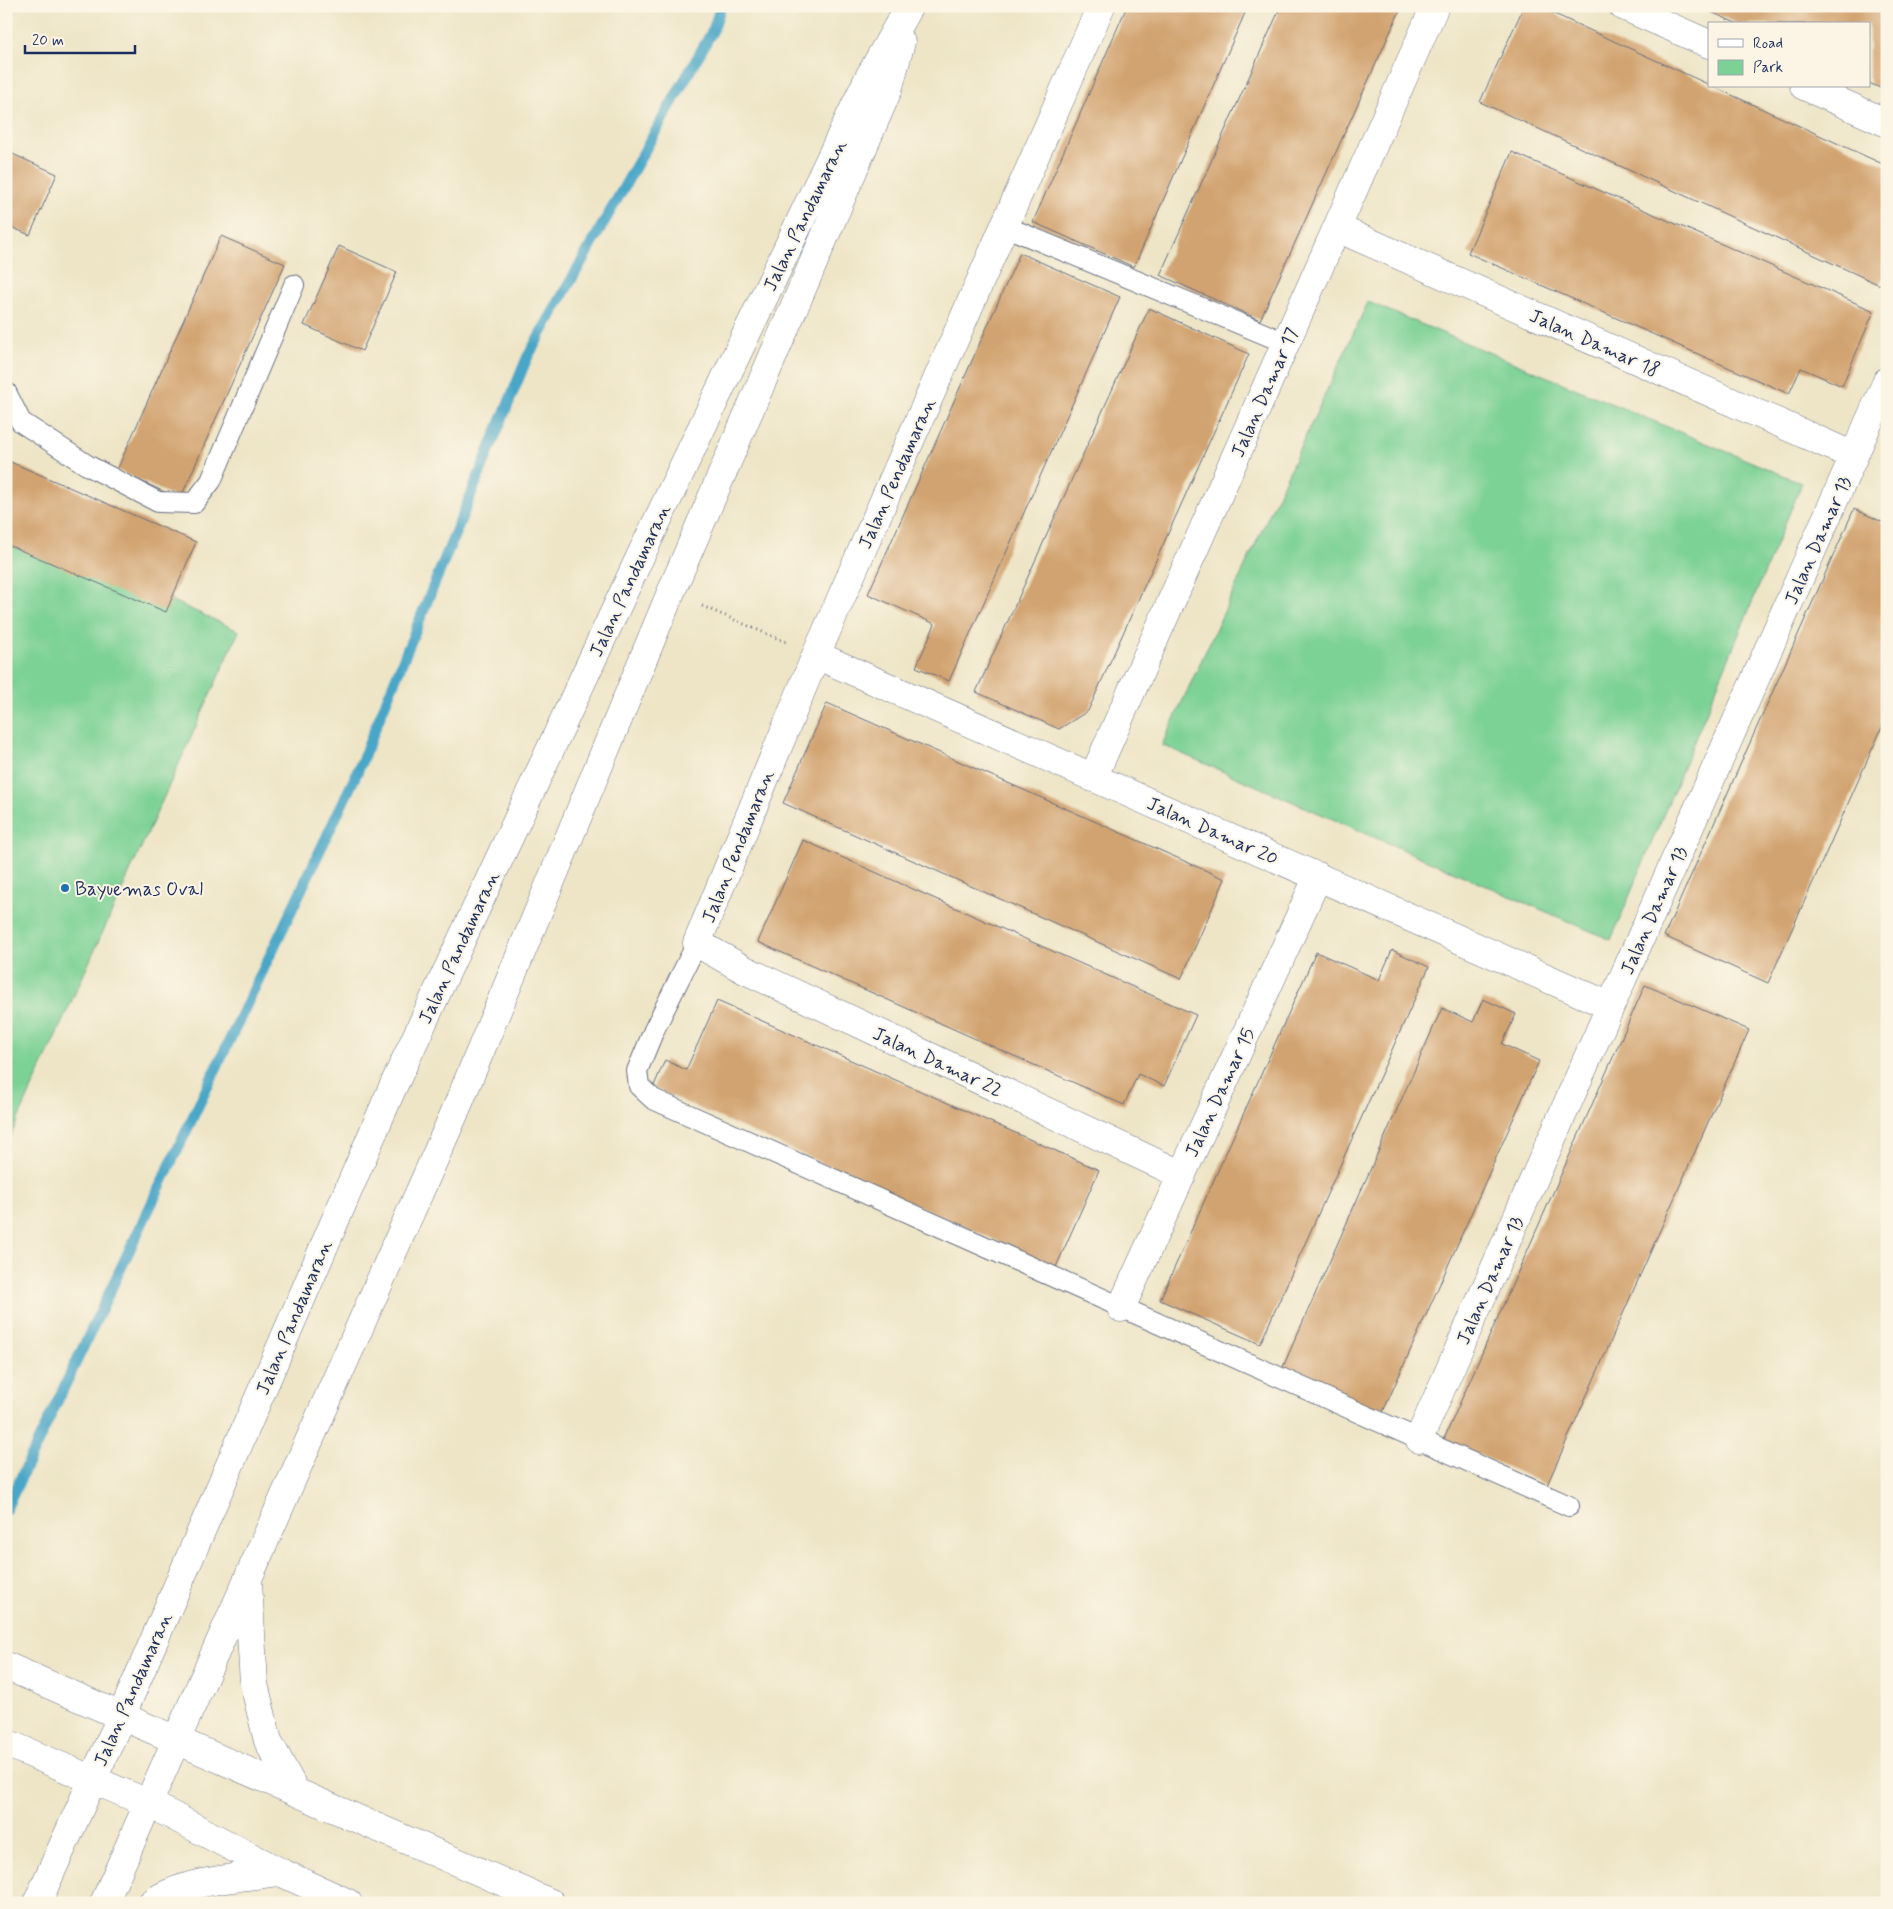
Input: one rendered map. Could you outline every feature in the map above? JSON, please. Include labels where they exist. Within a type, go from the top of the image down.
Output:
[{"type":"street","name":"Jalan Pandamaran","points":[[104,1903],[150,1804],[247,1579],[459,1103],[671,592],[888,90],[910,6]]},
{"type":"street","name":"Jalan Pandamaran","points":[[37,1903],[121,1717],[391,1091],[644,548],[868,79],[910,6]]},
{"type":"street","name":"Jalan Pendamaran","points":[[697,943],[816,655],[1101,6]]},
{"type":"street","name":"Jalan Damar 17","points":[[1093,778],[1435,6]]},
{"type":"street","points":[[1623,6],[1708,44]]},
{"type":"street","points":[[1808,88],[1887,123]]},
{"type":"street","name":"Jalan Damar 18","points":[[1337,228],[1854,456]]},
{"type":"street","name":"Jalan Damar 13","points":[[1419,1439],[1887,381]]},
{"type":"street","name":"Jalan Damar 20","points":[[816,655],[1610,1006]]},
{"type":"street","name":"Jalan Damar 15","points":[[1121,1308],[1318,876]]},
{"type":"street","name":"Jalan Damar 22","points":[[697,943],[745,970],[1182,1175]]},
{"type":"street","points":[[247,1579],[254,1684],[268,1741],[295,1791]]},
{"type":"street","points":[[6,1666],[551,1903]]},
{"type":"street","points":[[6,1743],[150,1804],[280,1872],[348,1903]]},
{"type":"street","points":[[152,1903],[162,1895],[211,1881],[280,1872]]},
{"type":"lane","points":[[1004,226],[1286,343]]},
{"type":"lane","points":[[6,392],[21,422],[87,465],[158,502],[194,503],[211,481],[294,285]]},
{"type":"lane","points":[[697,943],[654,1030],[637,1071],[639,1086],[653,1099],[1569,1506]]},
{"type":"path","points":[[671,592],[816,655]]},
{"type":"green space","points":[[1368,302],[1802,483],[1611,940],[1162,745]]},
{"type":"green space","name":"Bayuemas Oval","points":[[6,526],[239,631],[6,1146]]},
{"type":"building","points":[[1127,6],[1248,6],[1134,267],[1033,222]]},
{"type":"building","points":[[1281,6],[1402,6],[1260,320],[1160,275]]},
{"type":"building","points":[[1524,6],[1537,6],[1708,84],[1708,88],[1716,88],[1887,166],[1887,270],[1880,285],[1480,102]]},
{"type":"building","points":[[1698,6],[1887,6],[1887,91],[1870,83],[1870,22],[1734,22]]},
{"type":"building","points":[[6,151],[57,174],[30,235],[6,225]]},
{"type":"building","points":[[1512,152],[1874,311],[1842,386],[1801,368],[1789,394],[1468,253]]},
{"type":"building","points":[[221,236],[285,264],[180,499],[117,470]]},
{"type":"building","points":[[339,246],[397,272],[362,351],[304,325]]},
{"type":"building","points":[[1020,253],[1120,297],[949,681],[916,667],[935,624],[868,594]]},
{"type":"building","points":[[1149,308],[1249,354],[1088,711],[1059,729],[976,692]]},
{"type":"building","points":[[6,460],[196,542],[166,612],[6,544]]},
{"type":"building","points":[[1854,509],[1887,524],[1887,716],[1768,983],[1664,936]]},
{"type":"building","points":[[827,703],[1225,879],[1181,979],[783,803]]},
{"type":"building","points":[[803,840],[1196,1015],[1164,1086],[1138,1074],[1124,1105],[758,942]]},
{"type":"building","points":[[1392,950],[1429,967],[1260,1344],[1160,1300],[1316,952],[1379,980]]},
{"type":"building","points":[[1645,985],[1749,1030],[1547,1485],[1444,1439]]},
{"type":"building","points":[[1483,999],[1516,1014],[1502,1044],[1539,1061],[1382,1414],[1282,1369],[1442,1008],[1473,1022]]},
{"type":"building","points":[[717,1001],[1099,1170],[1056,1267],[653,1088],[665,1060],[686,1070]]},
{"type":"waterway","points":[[6,1509],[356,775],[527,358],[713,30],[721,6]]},
{"type":"place","name":"Bayuemas Oval","points":[[65,888]]}]
